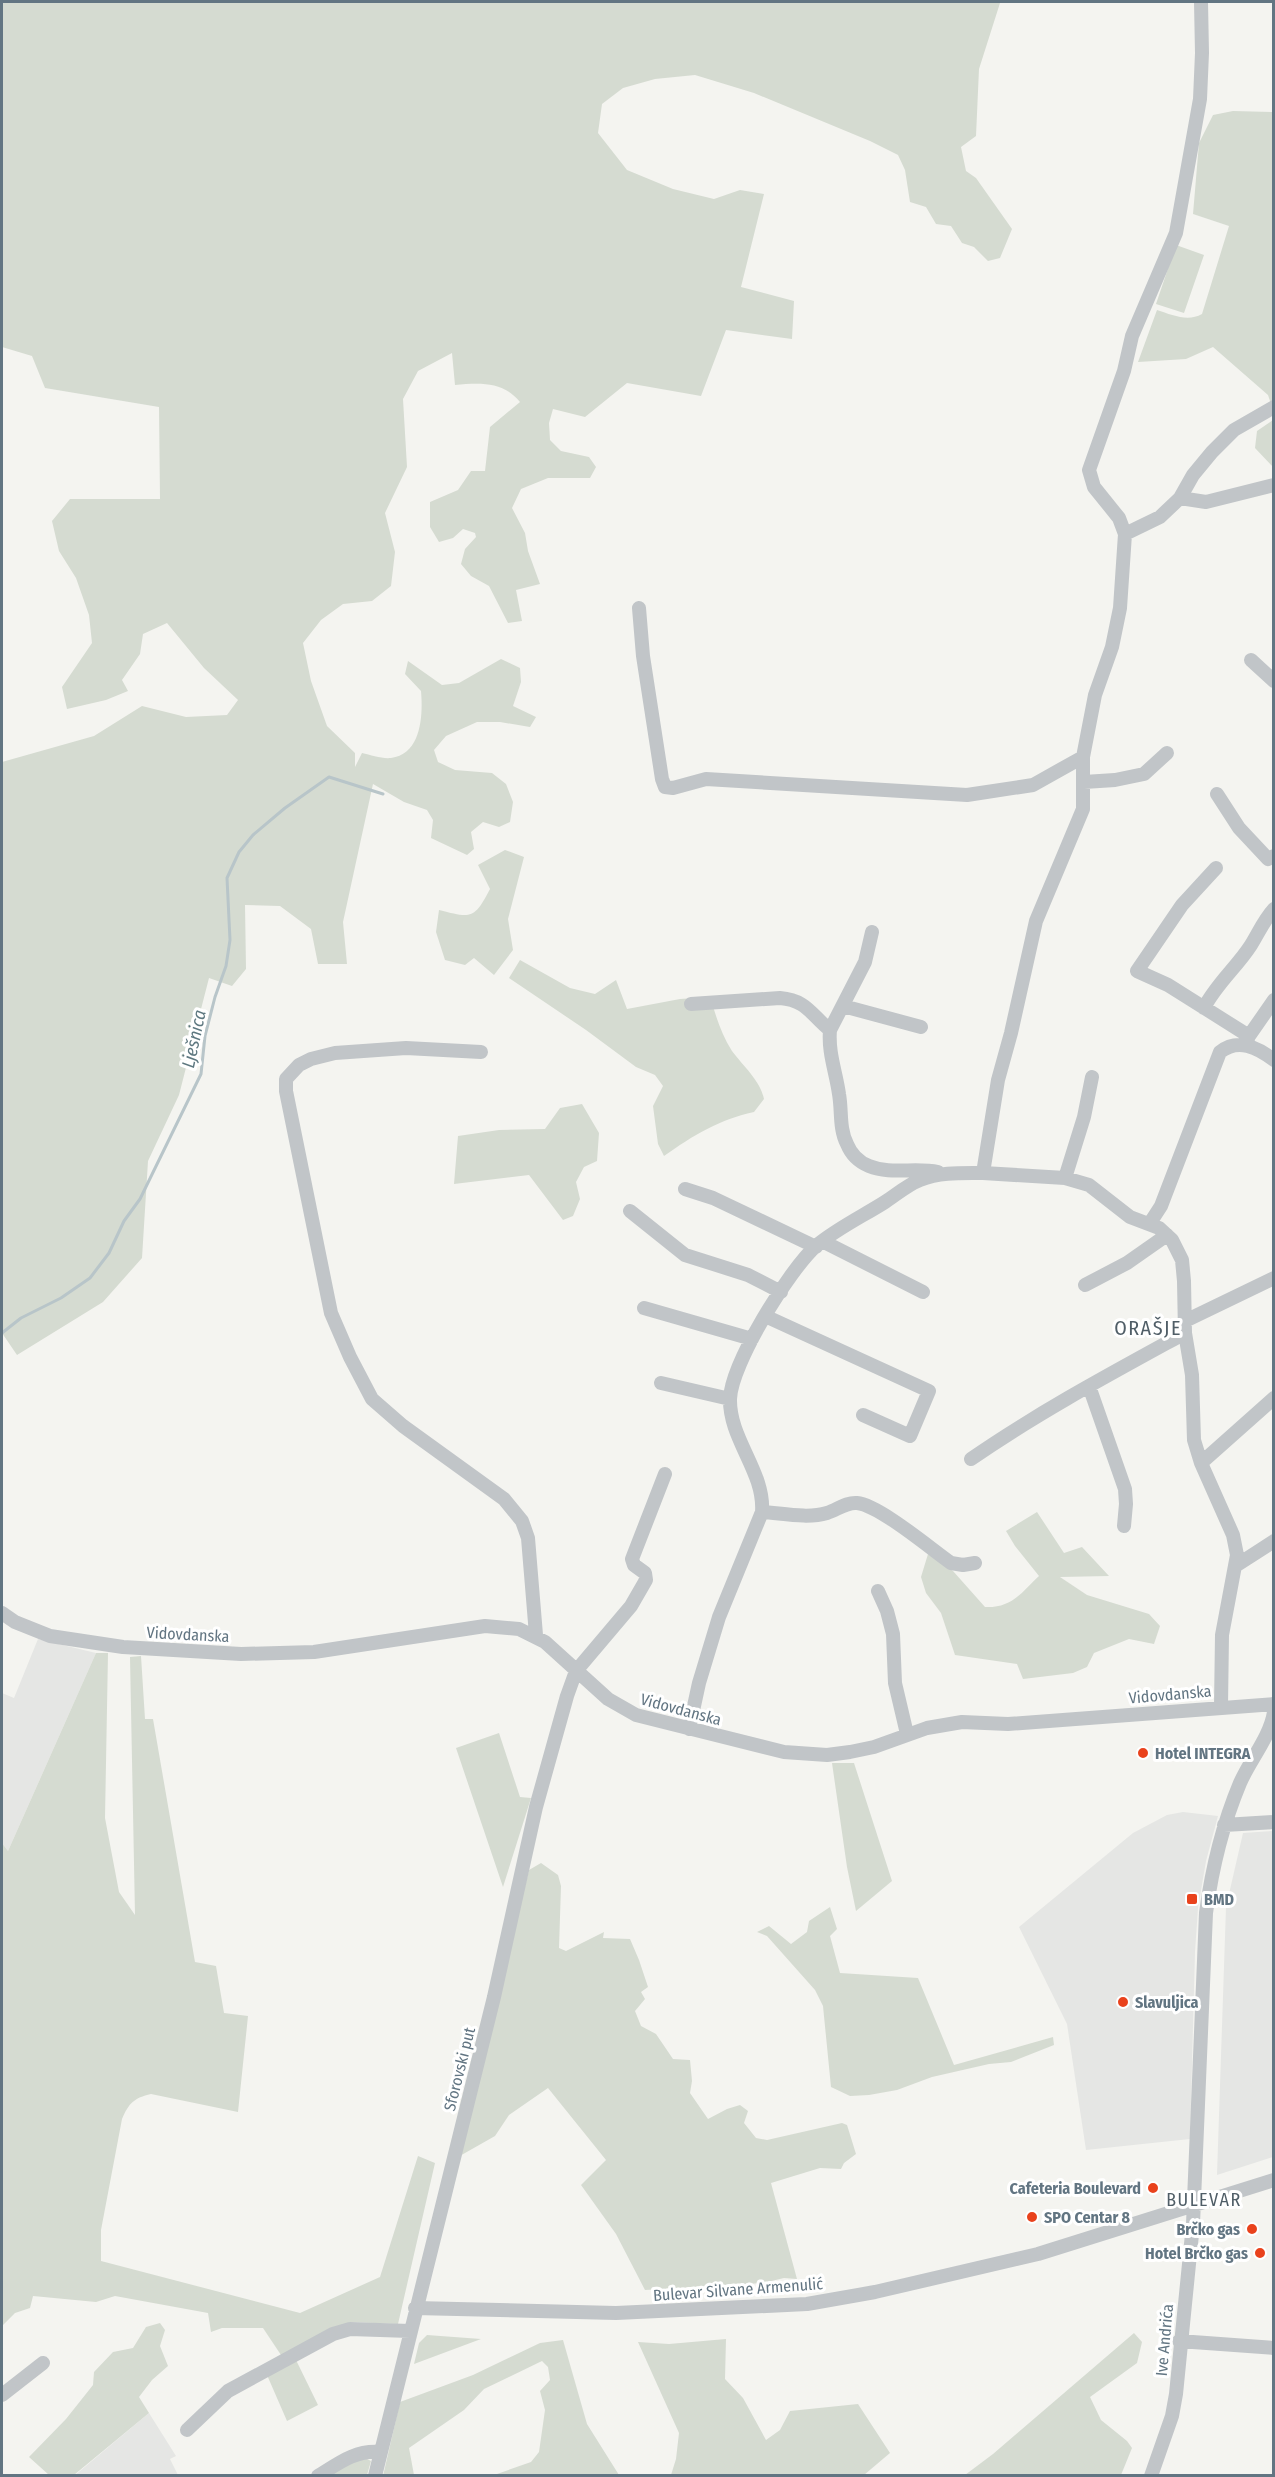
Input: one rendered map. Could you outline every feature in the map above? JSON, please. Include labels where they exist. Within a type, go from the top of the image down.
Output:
[{"type":"street","points":[[982,1173],[998,1080],[1036,921],[1083,809],[1083,757],[1095,695],[1112,647],[1120,608],[1125,534],[1119,519],[1094,488],[1089,470],[1120,382],[1132,336],[1176,232],[1200,99],[1201,2]]},
{"type":"street","points":[[1125,534],[1161,517],[1180,498],[1193,475],[1234,430],[1274,407]]},
{"type":"street","points":[[1180,498],[1206,502],[1274,485]]},
{"type":"street","points":[[639,608],[644,656],[665,787],[673,788],[706,779],[967,795],[1033,785],[1083,757]]},
{"type":"street","points":[[1251,660],[1274,681]]},
{"type":"street","points":[[1084,782],[1115,780],[1144,774],[1167,753]]},
{"type":"street","points":[[1217,794],[1239,828],[1268,859],[1274,856]]},
{"type":"street","points":[[1216,868],[1182,905],[1137,971],[1168,985],[1271,1054]]},
{"type":"street","points":[[1203,1008],[1213,990],[1251,946],[1265,919],[1274,909]]},
{"type":"street","points":[[872,932],[865,962],[830,1030],[828,1045],[840,1095],[845,1142],[854,1156],[868,1166],[885,1171],[916,1169],[946,1173],[1065,1178],[1089,1185],[1130,1217],[1150,1223],[1167,1235],[1182,1260],[1185,1327],[1191,1363],[1194,1440],[1201,1463],[1236,1545],[1237,1565],[1222,1628],[1221,1706]]},
{"type":"street","points":[[691,1004],[734,999],[794,999],[820,1019],[830,1030]]},
{"type":"street","points":[[1150,1223],[1161,1206],[1220,1052],[1247,1040],[1274,1000]]},
{"type":"street","points":[[843,1006],[921,1028]]},
{"type":"street","points":[[481,1052],[406,1048],[335,1053],[311,1059],[299,1065],[286,1079],[286,1091],[331,1313],[350,1357],[372,1399],[403,1426],[504,1499],[522,1521],[528,1538],[536,1635]]},
{"type":"street","points":[[1065,1178],[1084,1117],[1092,1077]]},
{"type":"street","points":[[688,1729],[719,1617],[762,1512],[756,1481],[735,1430],[730,1399],[736,1374],[752,1339],[781,1292],[820,1244],[919,1180],[946,1173]]},
{"type":"street","points":[[685,1189],[713,1198],[820,1244],[923,1292]]},
{"type":"street","points":[[630,1211],[685,1255],[748,1275],[781,1292]]},
{"type":"street","points":[[1085,1285],[1127,1263],[1167,1235]]},
{"type":"street","points":[[971,1459],[1003,1437],[1185,1327],[1274,1278]]},
{"type":"street","points":[[644,1308],[752,1339]]},
{"type":"street","points":[[765,1316],[929,1391],[910,1436],[863,1415]]},
{"type":"street","points":[[661,1383],[730,1399]]},
{"type":"street","points":[[1089,1386],[1125,1489],[1124,1526]]},
{"type":"street","points":[[1201,1463],[1274,1398]]},
{"type":"street","points":[[576,1671],[631,1606],[646,1580],[645,1573],[634,1565],[632,1558],[665,1474]]},
{"type":"street","points":[[762,1512],[826,1514],[856,1503],[882,1515],[951,1563],[963,1565],[975,1563]]},
{"type":"street","points":[[1237,1565],[1274,1541]]},
{"type":"street","points":[[878,1591],[887,1611],[893,1634],[895,1683],[907,1734]]},
{"type":"street","name":"Vidovdanska","points":[[2,1613],[15,1622],[50,1636],[123,1647],[241,1654],[314,1652],[485,1626],[519,1629],[536,1635],[619,1707],[646,1718],[688,1729],[784,1752],[806,1754],[850,1752],[874,1747],[937,1725],[955,1723],[1008,1724],[1221,1706],[1274,1704]]},
{"type":"street","name":"Sforovski put","points":[[375,2475],[494,1997],[536,1807],[576,1671]]},
{"type":"street","name":"Ive Andrića","points":[[1151,2475],[1172,2416],[1193,2204],[1206,1913],[1214,1860],[1240,1783],[1270,1726],[1274,1712]]},
{"type":"street","points":[[1224,1825],[1274,1822]]},
{"type":"street","name":"Bulevar Silvane Armenulić","points":[[415,2307],[616,2313],[807,2304],[875,2292],[1038,2254],[1274,2180]]},
{"type":"street","points":[[187,2430],[228,2391],[333,2334],[350,2329],[410,2331]]},
{"type":"street","points":[[1179,2341],[1274,2348]]},
{"type":"street","points":[[2,2395],[43,2363]]},
{"type":"street","points":[[318,2475],[360,2453],[380,2452]]},
{"type":"shaded area","points":[[2,2],[1000,3],[979,69],[976,136],[961,147],[966,171],[976,178],[1012,229],[1000,258],[988,261],[974,247],[962,243],[951,226],[936,224],[926,207],[910,202],[905,170],[898,155],[754,93],[695,75],[655,79],[623,88],[602,104],[598,133],[627,170],[673,189],[714,199],[740,190],[764,194],[741,287],[794,301],[792,339],[726,330],[701,396],[627,383],[585,417],[553,409],[549,423],[550,440],[561,451],[589,457],[596,467],[590,478],[548,478],[521,489],[512,508],[525,533],[528,551],[540,584],[516,590],[522,621],[508,623],[489,586],[471,576],[461,564],[465,549],[476,537],[475,533],[463,529],[453,538],[439,542],[430,527],[430,502],[458,490],[471,471],[485,471],[490,427],[520,402],[499,387],[482,384],[455,385],[452,353],[418,371],[403,399],[407,467],[385,513],[395,552],[391,586],[372,601],[343,604],[321,620],[303,643],[311,681],[327,726],[355,753],[355,767],[362,753],[391,758],[401,755],[415,741],[421,721],[421,691],[405,674],[408,661],[442,685],[459,683],[501,659],[520,668],[521,682],[513,706],[536,717],[530,727],[500,722],[477,722],[446,736],[434,750],[438,762],[455,770],[492,773],[506,784],[513,802],[510,822],[499,827],[483,822],[471,832],[474,849],[467,855],[431,838],[433,820],[427,810],[404,802],[373,784],[343,922],[347,964],[318,964],[311,929],[280,906],[245,905],[246,969],[232,986],[209,978],[179,1095],[148,1161],[142,1258],[103,1302],[17,1355],[2,1333],[2,762],[94,736],[142,706],[186,717],[227,715],[238,700],[204,668],[167,623],[143,634],[140,654],[122,680],[128,691],[106,700],[67,709],[62,687],[92,643],[89,615],[76,578],[59,551],[52,521],[70,499],[160,499],[159,407],[45,388],[32,356],[2,347]]},
{"type":"shaded area","points":[[1233,111],[1273,112],[1273,410],[1268,395],[1213,347],[1186,359],[1138,362],[1157,310],[1186,318],[1202,314],[1229,226],[1193,214],[1199,143],[1213,115]]},
{"type":"shaded area","points":[[1176,245],[1204,255],[1184,313],[1156,304]]},
{"type":"shaded area","points":[[1273,420],[1273,467],[1255,448],[1257,431]]},
{"type":"shaded area","points":[[505,850],[524,857],[508,919],[513,950],[494,975],[474,958],[465,965],[445,960],[436,932],[439,910],[465,915],[480,906],[490,889],[478,865]]},
{"type":"shaded area","points":[[520,960],[570,988],[595,994],[616,980],[627,1009],[680,999],[710,997],[728,1045],[755,1079],[764,1099],[754,1112],[729,1119],[707,1129],[664,1156],[658,1144],[653,1106],[663,1086],[655,1075],[636,1067],[509,978]]},
{"type":"shaded area","points":[[582,1104],[599,1133],[597,1161],[584,1167],[576,1182],[580,1199],[573,1216],[563,1220],[529,1175],[454,1184],[458,1136],[499,1130],[545,1129],[560,1108]]},
{"type":"shaded area","points":[[1037,1512],[1064,1553],[1082,1547],[1109,1576],[1060,1577],[1087,1595],[1149,1614],[1160,1626],[1154,1644],[1129,1639],[1094,1653],[1087,1667],[1073,1673],[1023,1679],[1017,1664],[955,1655],[941,1613],[926,1593],[921,1577],[928,1554],[953,1571],[985,1607],[1002,1605],[1021,1594],[1039,1576],[1006,1531]]},
{"type":"shaded area","points":[[38,1639],[96,1653],[8,1851],[2,1843],[2,1693],[14,1698]]},
{"type":"shaded area","points":[[96,1653],[108,1653],[105,1818],[119,1892],[135,1915],[130,1657],[141,1656],[145,1719],[153,1719],[195,1962],[216,1966],[224,2013],[248,2016],[238,2112],[151,2094],[136,2099],[127,2109],[122,2119],[101,2230],[101,2261],[300,2313],[380,2277],[418,2156],[435,2163],[398,2324],[350,2322],[283,2358],[263,2328],[222,2328],[211,2332],[208,2313],[115,2296],[96,2302],[33,2296],[30,2308],[15,2313],[2,2326],[2,1843],[8,1851]]},
{"type":"shaded area","points":[[499,1733],[520,1797],[531,1798],[503,1887],[456,1748]]},
{"type":"shaded area","points":[[832,1763],[854,1763],[892,1881],[856,1911],[847,1867]]},
{"type":"shaded area","points":[[1183,1812],[1218,1816],[1206,1861],[1198,1908],[1190,2139],[1086,2150],[1067,2024],[1019,1927],[1133,1833],[1167,1815]]},
{"type":"shaded area","points":[[1273,1831],[1273,2157],[1217,2175],[1226,1907],[1243,1833]]},
{"type":"shaded area","points":[[541,1863],[558,1875],[561,1886],[559,1948],[566,1951],[604,1932],[603,1938],[630,1939],[648,1987],[641,1992],[645,1999],[635,2011],[641,2026],[656,2034],[673,2059],[690,2060],[692,2081],[690,2093],[708,2119],[740,2105],[748,2111],[744,2123],[756,2138],[767,2140],[842,2123],[847,2125],[856,2154],[844,2163],[841,2169],[820,2168],[771,2183],[797,2279],[784,2278],[763,2283],[645,2290],[616,2234],[581,2185],[606,2160],[548,2088],[509,2115],[495,2136],[458,2157],[529,1870]]},
{"type":"shaded area","points":[[830,1907],[837,1929],[830,1936],[840,1973],[918,1978],[954,2065],[1053,2037],[1054,2045],[1011,2062],[989,2064],[932,2077],[897,2090],[850,2096],[831,2087],[823,2006],[815,1990],[767,1936],[757,1932],[769,1926],[791,1944],[807,1932],[809,1921]]},
{"type":"shaded area","points":[[160,2323],[165,2330],[160,2346],[168,2366],[152,2380],[139,2397],[149,2413],[74,2475],[49,2475],[29,2457],[66,2419],[93,2385],[94,2372],[113,2352],[133,2348],[146,2327]]},
{"type":"shaded area","points":[[1134,2333],[1142,2342],[1137,2363],[1090,2397],[1101,2420],[1127,2441],[1132,2448],[1121,2475],[965,2475],[993,2454]]},
{"type":"shaded area","points":[[427,2335],[481,2339],[414,2364],[419,2343]]},
{"type":"shaded area","points":[[726,2339],[725,2379],[743,2398],[766,2440],[780,2430],[790,2411],[858,2404],[890,2453],[864,2475],[671,2475],[676,2459],[679,2433],[638,2342],[669,2344]]},
{"type":"shaded area","points":[[563,2340],[587,2424],[619,2475],[494,2475],[531,2462],[539,2452],[545,2410],[540,2391],[550,2380],[548,2367],[542,2361],[484,2389],[464,2410],[409,2448],[414,2475],[383,2476],[400,2402],[473,2375],[540,2343]]},
{"type":"shaded area","points":[[296,2360],[318,2405],[287,2421],[267,2375]]},
{"type":"shaded area","points":[[149,2413],[176,2456],[170,2459],[178,2475],[74,2476]]},
{"type":"shaded area","points":[[363,2457],[371,2461],[367,2475],[325,2476]]},
{"type":"waterway","name":"Lješnica","points":[[2,1333],[21,1318],[61,1298],[90,1278],[109,1253],[124,1221],[140,1199],[201,1074],[205,1036],[226,966],[230,940],[227,878],[239,852],[253,835],[285,808],[329,777],[383,794]]},
{"type":"place","name":"Hotel INTEGRA","points":[[1143,1753]]},
{"type":"place","name":"BMD","points":[[1192,1899]]},
{"type":"place","name":"Slavuljica","points":[[1123,2002]]},
{"type":"place","name":"Cafeteria Boulevard","points":[[1153,2188]]},
{"type":"place","name":"SPO Centar 8","points":[[1032,2217]]},
{"type":"place","name":"Brčko gas","points":[[1252,2229]]},
{"type":"place","name":"Hotel Brčko gas","points":[[1260,2253]]},
{"type":"district","name":"ORAŠJE","points":[[1148,1328]]},
{"type":"district","name":"BULEVAR","points":[[1204,2200]]}]
